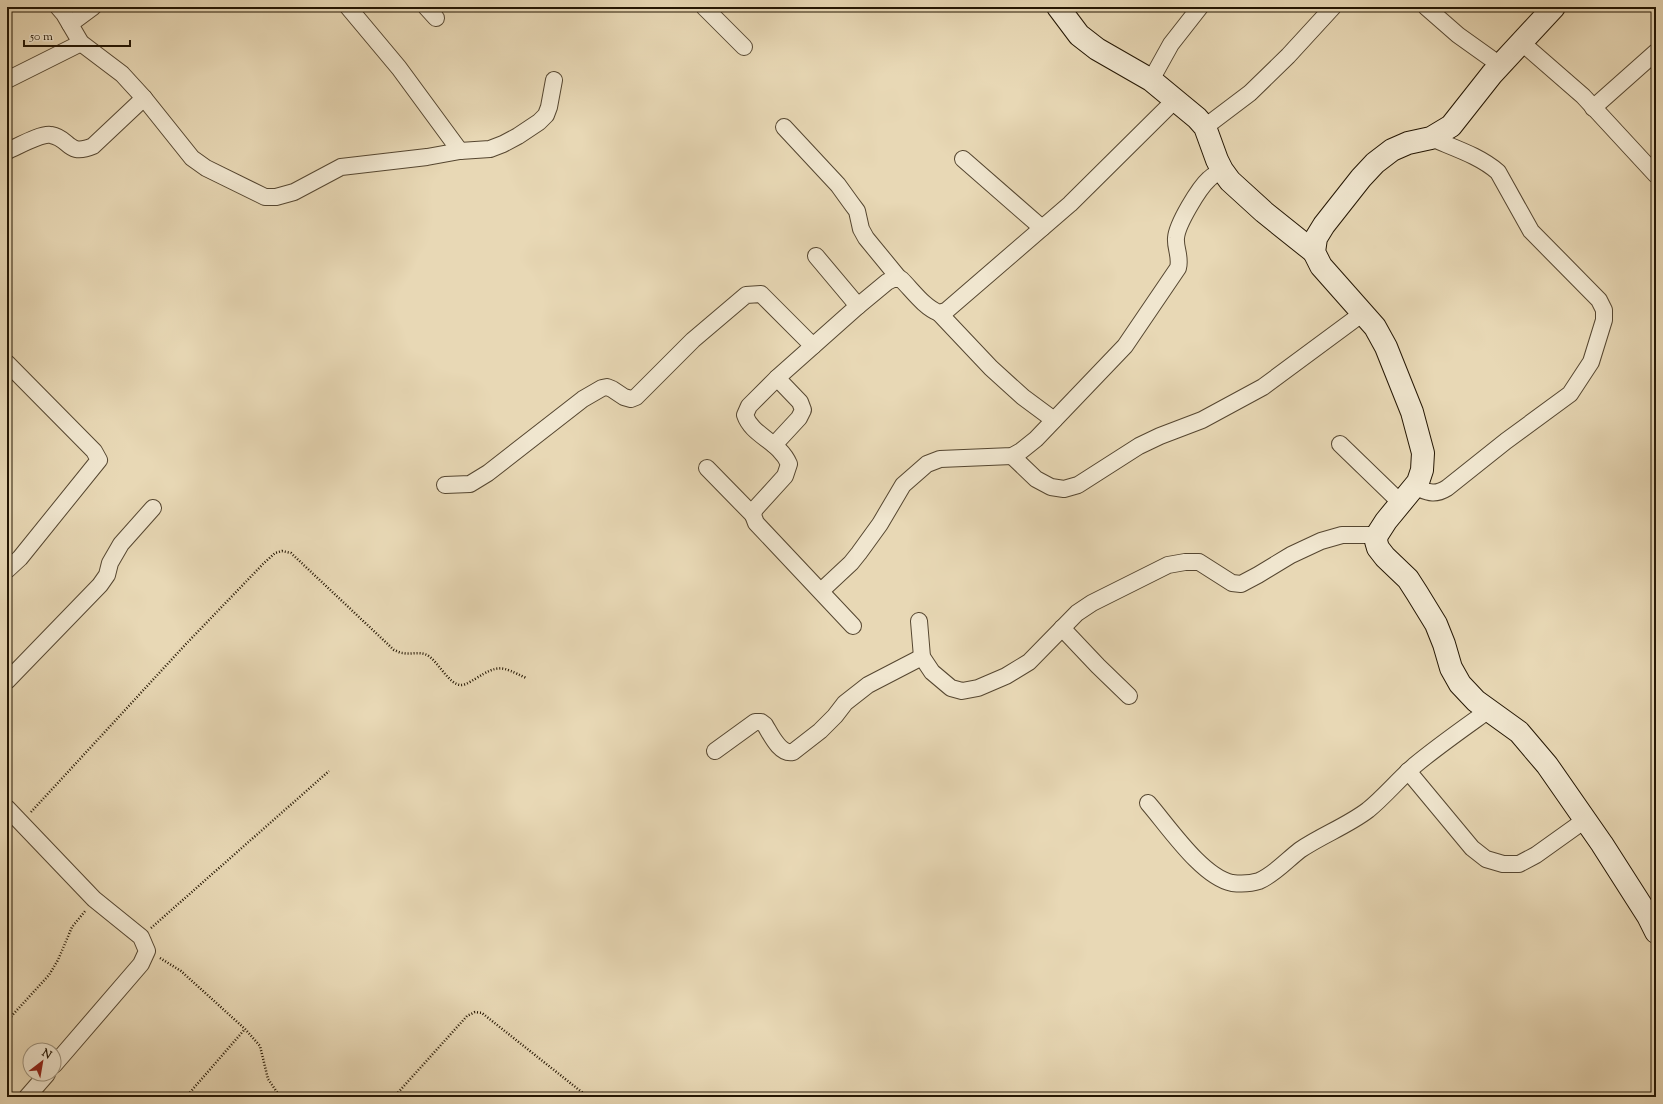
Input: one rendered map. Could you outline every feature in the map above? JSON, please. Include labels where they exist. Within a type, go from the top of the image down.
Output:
[{"type":"street","points":[[58,7],[81,43],[122,74],[144,98],[192,158],[206,168],[265,196],[276,197],[294,192],[341,167],[427,157],[460,151],[490,149],[518,136],[539,122],[546,115],[554,80]]},
{"type":"street","points":[[70,24],[92,7]]},
{"type":"street","points":[[704,7],[744,47]]},
{"type":"street","points":[[1058,7],[1079,35],[1097,48],[1151,80],[1197,118],[1205,127],[1222,170],[1230,181],[1248,199],[1314,252],[1321,266],[1375,327],[1386,346],[1412,412],[1423,453],[1422,470],[1415,487],[1386,521],[1377,535],[1378,548],[1408,580],[1436,624],[1444,644],[1450,668],[1460,684],[1476,701],[1519,732],[1546,765],[1585,820],[1648,916],[1656,932]]},
{"type":"street","points":[[1151,80],[1171,44],[1200,7]]},
{"type":"street","points":[[1205,127],[1250,93],[1288,56],[1332,7]]},
{"type":"street","points":[[1426,7],[1458,35],[1500,65]]},
{"type":"street","points":[[1314,252],[1316,238],[1324,225],[1361,178],[1375,163],[1392,150],[1403,145],[1431,138],[1451,126],[1500,65],[1554,7]]},
{"type":"street","points":[[355,9],[460,151]]},
{"type":"street","points":[[1522,42],[1577,91],[1656,175]]},
{"type":"street","points":[[7,80],[81,43]]},
{"type":"street","points":[[1593,108],[1656,52]]},
{"type":"street","points":[[7,151],[44,135],[51,135],[76,150],[84,150],[93,146],[144,98]]},
{"type":"street","points":[[939,313],[946,310],[963,297],[1070,204],[1175,100]]},
{"type":"street","points":[[784,127],[838,185],[857,211],[861,229],[866,238],[898,278],[901,279],[927,306],[939,313],[991,368],[1023,397],[1054,420]]},
{"type":"street","points":[[1415,487],[1439,493],[1570,394],[1591,362],[1604,320],[1604,310],[1600,300],[1531,231],[1498,172],[1480,159],[1431,138]]},
{"type":"street","points":[[962,159],[1042,228]]},
{"type":"street","points":[[821,591],[859,553],[880,524],[903,485],[927,464],[940,459],[1012,456],[1036,439],[1125,346],[1178,268],[1180,260],[1176,240],[1180,224],[1201,188],[1210,178],[1222,170]]},
{"type":"street","points":[[816,256],[858,306]]},
{"type":"street","points":[[753,515],[755,509],[785,476],[789,464],[785,454],[748,424],[745,415],[749,406],[777,378],[858,306],[887,282],[898,278]]},
{"type":"street","points":[[445,484],[470,484],[488,473],[583,399],[602,388],[612,388],[624,397],[631,399],[636,397],[693,340],[746,295],[761,294],[813,346]]},
{"type":"street","points":[[1012,456],[1036,479],[1050,487],[1064,489],[1078,485],[1139,446],[1160,436],[1202,420],[1263,387],[1363,313]]},
{"type":"street","points":[[7,363],[94,451],[99,460],[20,558],[7,570]]},
{"type":"street","points":[[774,445],[799,418],[803,410],[800,402],[777,378]]},
{"type":"street","points":[[1340,444],[1402,504]]},
{"type":"street","points":[[707,468],[753,515],[756,523],[853,626]]},
{"type":"street","points":[[7,681],[100,585],[107,575],[110,563],[121,544],[153,508]]},
{"type":"street","points":[[919,621],[922,657],[932,672],[951,688],[962,691],[978,688],[1006,676],[1029,662],[1062,628],[1092,603],[1168,565],[1185,562],[1199,562],[1232,583],[1241,584],[1321,541],[1342,535],[1377,535]]},
{"type":"street","points":[[1062,628],[1129,696]]},
{"type":"street","points":[[715,751],[756,722],[761,722],[765,725],[783,751],[789,753],[793,752],[835,716],[845,703],[868,685],[922,657]]},
{"type":"street","points":[[1148,803],[1206,870],[1218,878],[1245,884],[1259,880],[1272,873],[1301,850],[1363,813],[1408,771],[1437,747],[1489,710]]},
{"type":"street","points":[[1408,771],[1472,848],[1486,859],[1503,864],[1520,864],[1536,855],[1585,820]]},
{"type":"street","points":[[7,808],[94,899],[144,944],[141,964],[62,1056]]},
{"type":"street","points":[[27,1097],[39,1082]]},
{"type":"path","points":[[21,822],[200,629],[263,564],[282,550],[291,553],[394,650],[404,654],[416,652],[426,655],[435,661],[452,682],[460,685],[468,683],[488,671],[497,668],[506,669],[526,678]]},
{"type":"path","points":[[284,1097],[277,1092],[268,1079],[260,1046],[245,1029],[181,970],[144,944],[329,771]]},
{"type":"path","points":[[7,1020],[49,975],[58,960],[72,927],[94,899]]},
{"type":"path","points":[[394,1097],[467,1016],[475,1012],[482,1013],[588,1097]]},
{"type":"path","points":[[186,1097],[245,1029]]},
{"type":"path","points":[[397,1094],[400,1097]]}]
